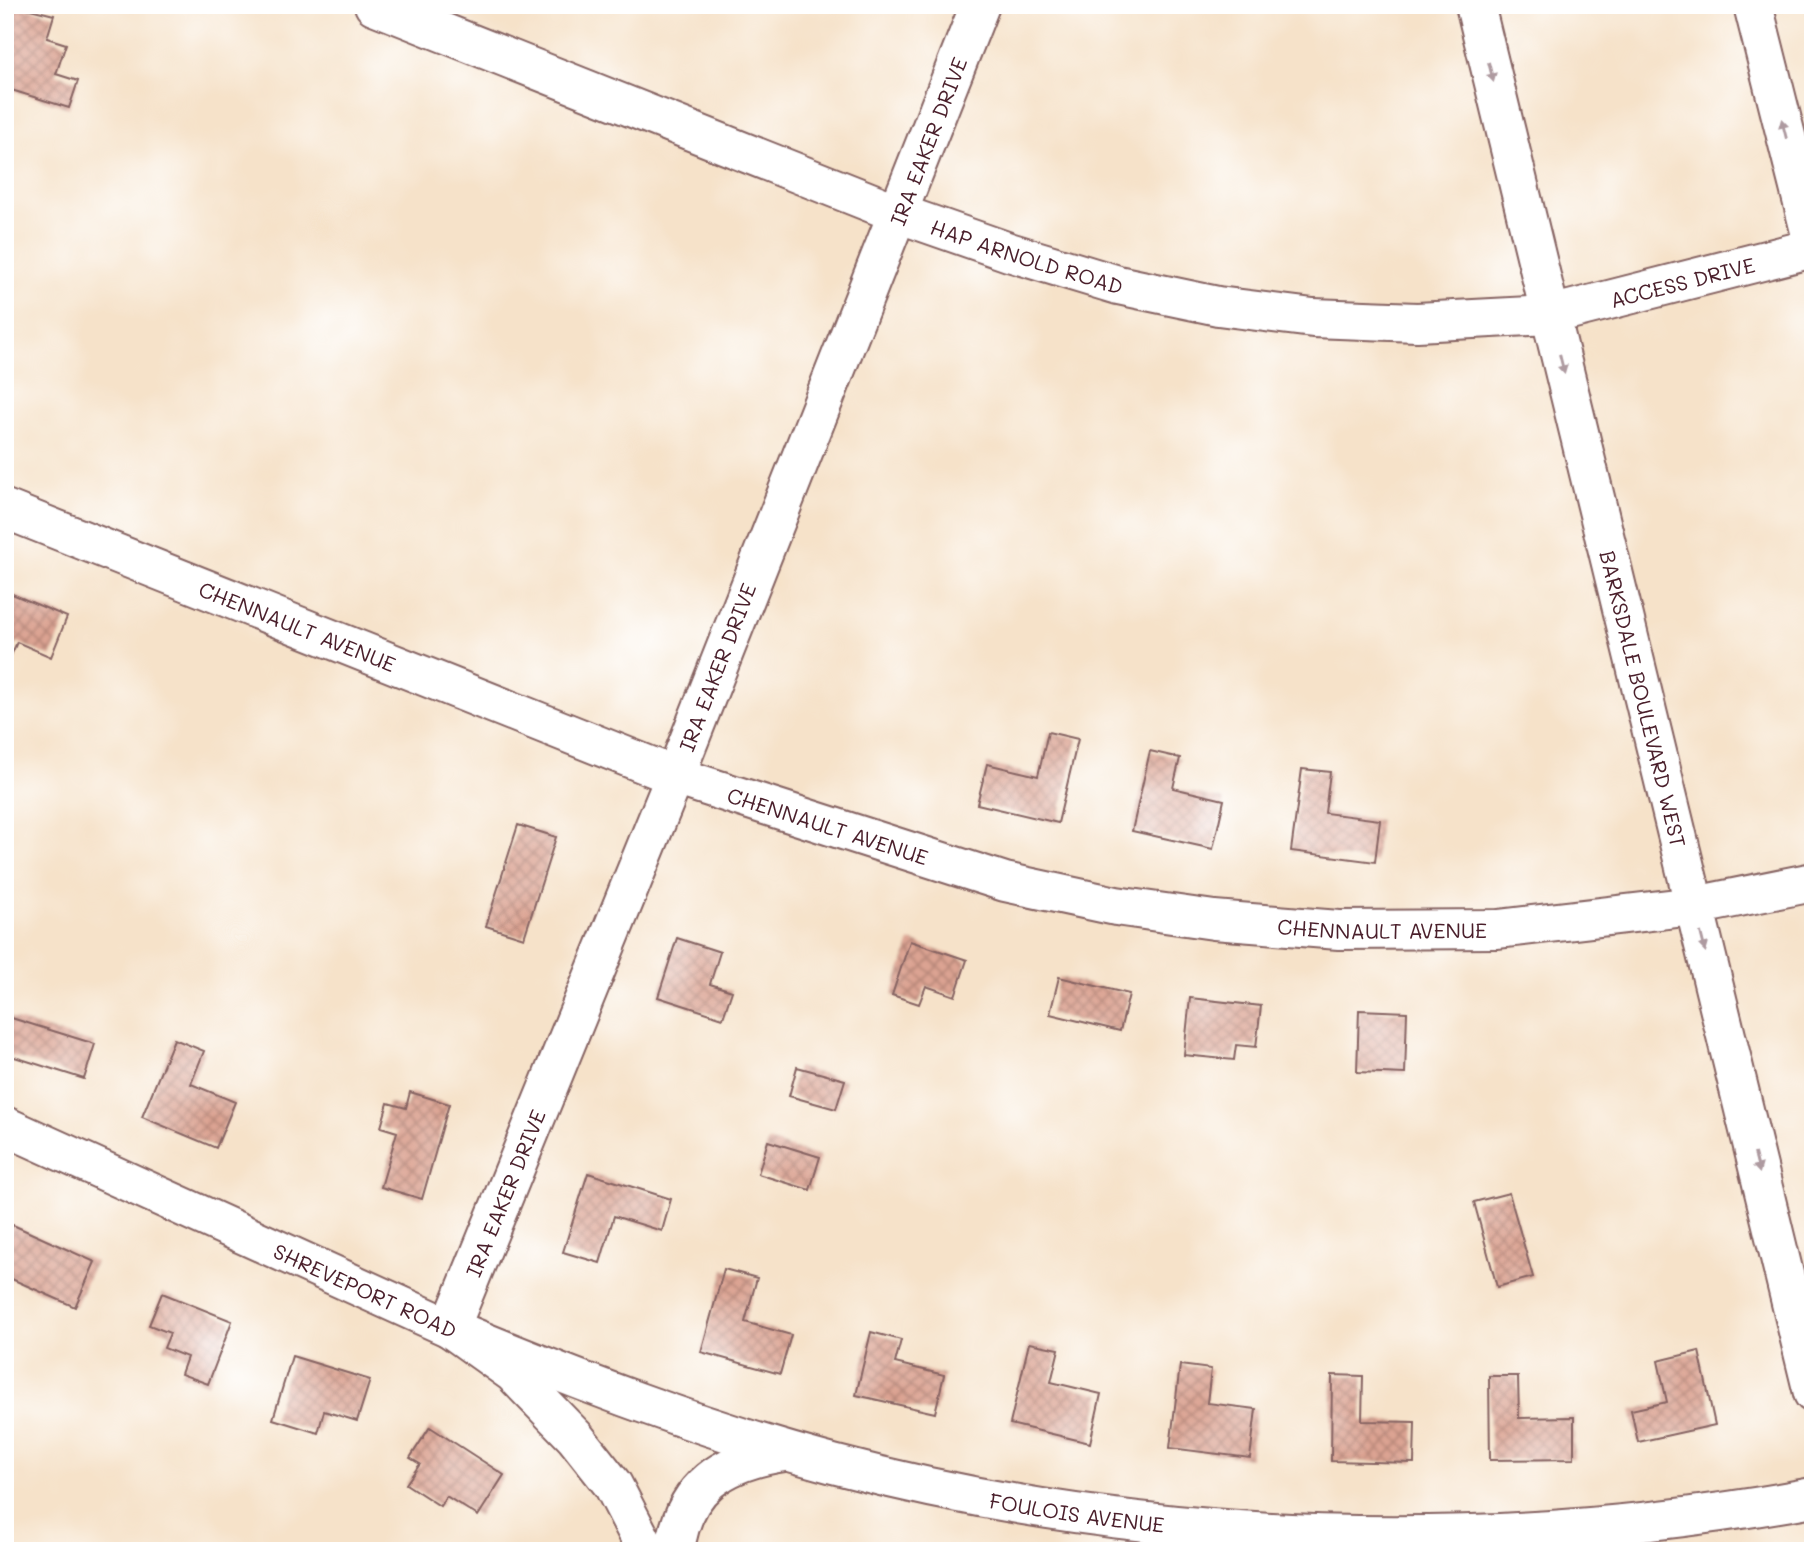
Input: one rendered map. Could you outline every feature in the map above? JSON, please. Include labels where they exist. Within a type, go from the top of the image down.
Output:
[{"type":"street","name":"HAP ARNOLD ROAD","points":[[374,5],[900,214],[1009,253],[1118,285],[1218,306],[1313,318],[1417,322],[1550,316]]},
{"type":"street","name":"IRA EAKER DRIVE","points":[[450,1328],[675,776],[900,214],[980,5]]},
{"type":"street","name":"BARKSDALE BOULEVARD WEST","points":[[1475,5],[1813,1393]]},
{"type":"street","points":[[1754,5],[1813,246]]},
{"type":"street","name":"ACCESS DRIVE","points":[[1550,316],[1813,246]]},
{"type":"street","name":"CHENNAULT AVENUE","points":[[5,509],[675,776],[1005,882],[1116,906],[1214,920],[1339,930],[1498,929],[1694,906]]},
{"type":"street","points":[[1694,906],[1813,882]]},
{"type":"street","name":"SHREVEPORT ROAD","points":[[5,1126],[450,1328],[513,1373],[575,1437],[612,1485],[648,1551]]},
{"type":"street","name":"FOULOIS AVENUE","points":[[450,1328],[643,1405],[790,1451],[947,1490],[1070,1511],[1254,1530],[1389,1535],[1536,1532],[1709,1516],[1813,1497]]},
{"type":"street","points":[[675,1551],[685,1508],[698,1491],[724,1470],[751,1457],[790,1451]]},
{"type":"building","points":[[14,5],[54,15],[47,38],[66,44],[56,74],[78,81],[69,108],[5,88],[5,34]]},
{"type":"building","points":[[5,591],[67,617],[51,657],[17,642],[5,669]]},
{"type":"building","points":[[1048,732],[1078,739],[1058,823],[977,804],[987,764],[1038,776]]},
{"type":"building","points":[[1150,751],[1180,758],[1173,788],[1224,800],[1213,849],[1132,831]]},
{"type":"building","points":[[1302,769],[1330,772],[1325,813],[1380,820],[1375,862],[1291,851]]},
{"type":"building","points":[[518,825],[556,837],[524,938],[486,926]]},
{"type":"building","points":[[677,938],[720,952],[710,984],[732,991],[723,1018],[658,997]]},
{"type":"building","points":[[910,941],[967,960],[955,996],[926,986],[919,1004],[892,995]]},
{"type":"building","points":[[1059,977],[1129,994],[1120,1031],[1050,1014]]},
{"type":"building","points":[[1190,998],[1261,1006],[1256,1047],[1236,1045],[1234,1060],[1184,1055]]},
{"type":"building","points":[[1359,1010],[1407,1012],[1405,1074],[1357,1072]]},
{"type":"building","points":[[5,1016],[95,1044],[84,1079],[5,1054]]},
{"type":"building","points":[[174,1039],[204,1051],[191,1084],[235,1102],[216,1148],[142,1117]]},
{"type":"building","points":[[797,1067],[845,1080],[836,1109],[789,1096]]},
{"type":"building","points":[[410,1092],[449,1104],[422,1199],[381,1187],[397,1132],[381,1127],[388,1103],[406,1108]]},
{"type":"building","points":[[768,1141],[820,1157],[810,1190],[758,1174]]},
{"type":"building","points":[[588,1173],[671,1199],[662,1231],[614,1216],[600,1263],[563,1252]]},
{"type":"building","points":[[1509,1193],[1533,1277],[1497,1287],[1474,1202]]},
{"type":"building","points":[[13,1225],[95,1262],[75,1307],[5,1276],[5,1242]]},
{"type":"building","points":[[724,1269],[757,1278],[745,1322],[791,1335],[780,1374],[701,1352]]},
{"type":"building","points":[[162,1293],[232,1321],[208,1384],[181,1374],[187,1357],[164,1348],[170,1333],[149,1325]]},
{"type":"building","points":[[871,1332],[901,1340],[895,1363],[944,1375],[935,1413],[856,1395]]},
{"type":"building","points":[[1029,1343],[1059,1349],[1051,1382],[1101,1394],[1090,1443],[1010,1424]]},
{"type":"building","points":[[1699,1351],[1715,1425],[1638,1442],[1631,1410],[1667,1402],[1658,1361]]},
{"type":"building","points":[[292,1356],[370,1380],[357,1421],[324,1411],[318,1433],[273,1419]]},
{"type":"building","points":[[1180,1365],[1211,1369],[1207,1403],[1256,1409],[1250,1458],[1170,1448]]},
{"type":"building","points":[[1332,1375],[1363,1376],[1362,1421],[1415,1422],[1414,1463],[1331,1461]]},
{"type":"building","points":[[1489,1376],[1518,1376],[1519,1418],[1574,1417],[1574,1459],[1490,1460]]},
{"type":"building","points":[[430,1427],[504,1475],[478,1516],[446,1496],[440,1506],[406,1484],[420,1464],[410,1458]]}]
